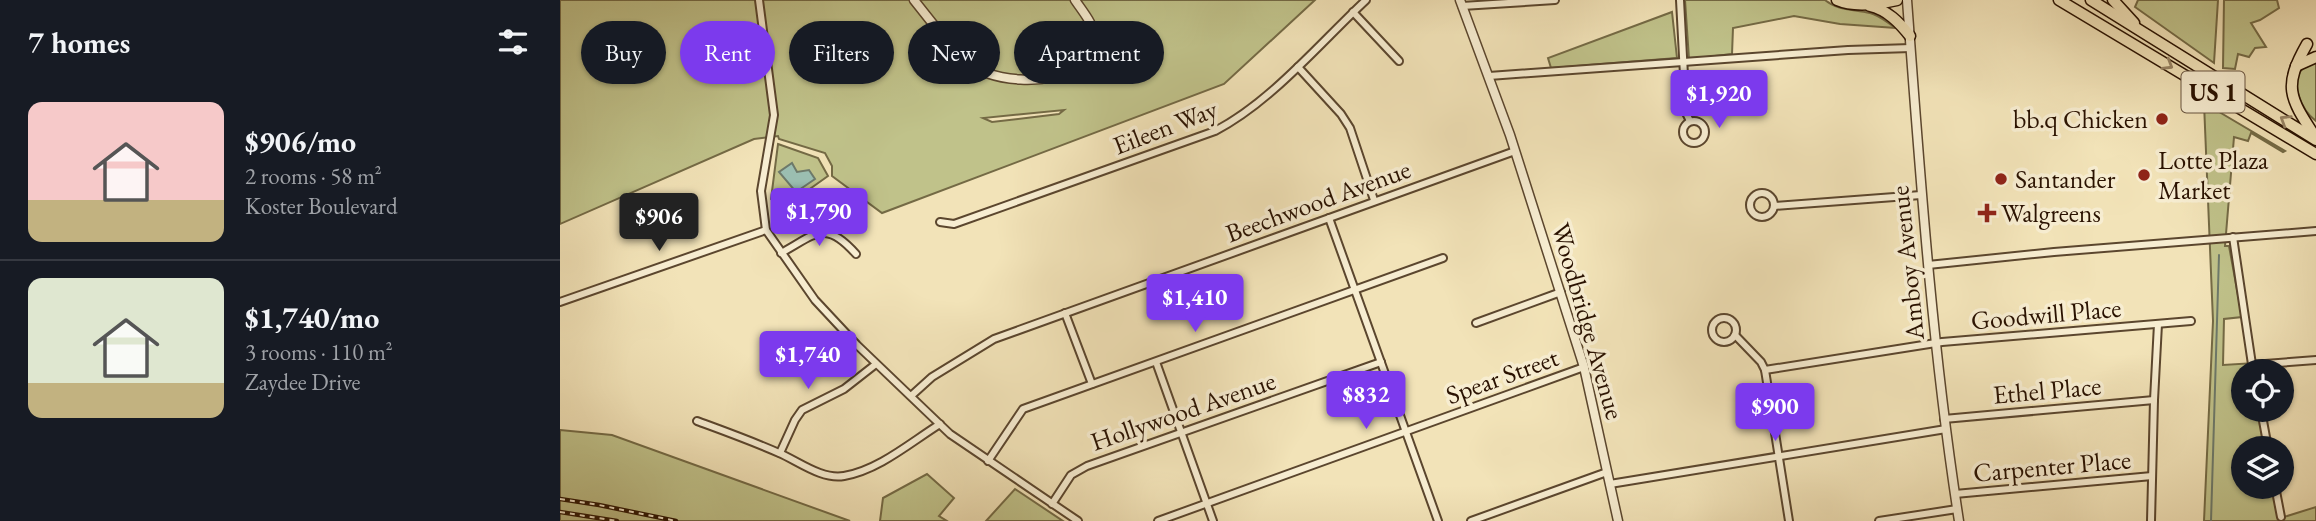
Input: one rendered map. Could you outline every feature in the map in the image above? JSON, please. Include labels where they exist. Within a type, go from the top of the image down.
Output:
[{"type":"highway","points":[[1837,0],[1879,8],[1910,36]]},
{"type":"highway","points":[[1863,4],[1897,0]]},
{"type":"highway","name":"US 1","points":[[2059,0],[2316,154]]},
{"type":"highway","name":"US 1","points":[[2091,0],[2316,139]]},
{"type":"highway","points":[[2113,0],[2142,32]]},
{"type":"highway","points":[[2307,44],[2295,66],[2291,82],[2294,102],[2316,139]]},
{"type":"highway","points":[[2295,66],[2316,57]]},
{"type":"street","points":[[759,0],[774,116],[761,191],[766,230],[815,300],[940,424],[978,454],[1078,521]]},
{"type":"street","points":[[914,0],[969,66],[992,75],[1043,79],[1064,75],[1073,70],[1093,49],[1093,30],[1075,0]]},
{"type":"street","name":"Eileen Way","points":[[940,222],[954,223],[1215,131],[1236,120],[1298,67],[1366,0]]},
{"type":"street","points":[[1461,3],[1555,0]]},
{"type":"street","points":[[1679,0],[1686,113],[1690,121]]},
{"type":"street","name":"Amboy Avenue","points":[[1907,0],[1921,195],[1944,419],[1959,521]]},
{"type":"street","name":"Woodbridge Avenue","points":[[1461,3],[1510,135],[1584,366],[1618,521]]},
{"type":"street","points":[[1353,12],[1399,61]]},
{"type":"street","points":[[1489,76],[1911,48]]},
{"type":"street","points":[[1298,67],[1341,114],[1350,128],[1374,200]]},
{"type":"street","name":"Beechwood Avenue","points":[[911,396],[932,377],[985,343],[1515,151]]},
{"type":"street","points":[[1774,206],[1921,195]]},
{"type":"street","points":[[1329,218],[1438,521]]},
{"type":"street","points":[[560,303],[766,230]]},
{"type":"street","points":[[781,253],[822,232],[842,238],[856,254]]},
{"type":"street","points":[[1928,265],[2316,232]]},
{"type":"street","points":[[2233,237],[2252,359]]},
{"type":"street","points":[[988,461],[1023,409],[1443,258]]},
{"type":"street","points":[[1476,323],[1560,292]]},
{"type":"street","points":[[1065,313],[1092,384]]},
{"type":"street","name":"Goodwill Place","points":[[1765,370],[1936,343],[2191,321]]},
{"type":"street","points":[[2151,521],[2158,324]]},
{"type":"street","points":[[1735,335],[1761,362],[1765,370],[1789,521]]},
{"type":"street","points":[[2294,363],[2316,360]]},
{"type":"street","points":[[1156,362],[1213,521]]},
{"type":"street","name":"Hollywood Avenue","points":[[1052,504],[1066,482],[1079,470],[1381,362]]},
{"type":"street","points":[[780,453],[802,410],[844,389],[876,363]]},
{"type":"street","name":"Spear Street","points":[[1157,521],[1584,366]]},
{"type":"street","name":"Ethel Place","points":[[1944,419],[2154,400]]},
{"type":"street","points":[[697,421],[780,453],[823,474],[845,476],[881,461],[940,424]]},
{"type":"street","points":[[1609,484],[1946,429]]},
{"type":"street","points":[[1471,521],[1607,472]]},
{"type":"street","name":"Carpenter Place","points":[[1955,494],[2152,476]]},
{"type":"street","points":[[2278,499],[2281,517]]},
{"type":"street","points":[[1879,521],[1957,509]]},
{"type":"green space","points":[[560,0],[1315,0],[1224,84],[882,213],[832,176],[832,166],[825,153],[779,139],[778,136],[754,139],[560,224]],"holes":[[[1064,110],[1059,114],[992,122],[983,118]]]},
{"type":"green space","points":[[1685,0],[1825,0],[1841,8],[1873,14],[1896,28],[1840,24],[1794,16],[1733,28],[1732,54],[1689,59]]},
{"type":"green space","points":[[2138,0],[2218,0],[2214,63],[2135,7]]},
{"type":"green space","points":[[2224,0],[2277,0],[2279,8],[2251,23],[2266,47],[2255,48],[2249,57],[2238,54],[2235,69],[2223,68]]},
{"type":"green space","points":[[1672,12],[1677,58],[1551,68],[1548,58]]},
{"type":"green space","points":[[2316,62],[2316,121],[2306,111],[2297,89],[2299,74]]},
{"type":"green space","points":[[2204,103],[2285,151],[2251,133],[2248,141],[2234,137],[2225,246],[2229,246],[2242,317],[2224,319],[2223,365],[2231,364],[2231,422],[2266,422],[2269,436],[2231,436],[2231,499],[2280,499],[2284,517],[2316,507],[2316,521],[2204,521],[2213,321]]},
{"type":"green space","points":[[778,144],[818,158],[828,176],[783,208],[771,199]]},
{"type":"green space","points":[[560,430],[612,435],[850,521],[560,521]]},
{"type":"green space","points":[[927,474],[954,498],[939,516],[947,521],[880,521],[883,498]]},
{"type":"green space","points":[[1015,489],[1063,521],[986,521]]},
{"type":"shaded area","points":[[792,163],[797,172],[809,170],[815,179],[796,192],[779,172]]},
{"type":"waterway","points":[[2211,521],[2219,255]]},
{"type":"railway","points":[[560,499],[676,521]]},
{"type":"railway","points":[[560,512],[617,521]]},
{"type":"place","name":"bb.q Chicken","points":[[2162,119]]},
{"type":"place","name":"Lotte Plaza Market","points":[[2144,175]]},
{"type":"place","name":"Santander","points":[[2001,179]]},
{"type":"place","name":"Walgreens","points":[[1987,213]]}]
